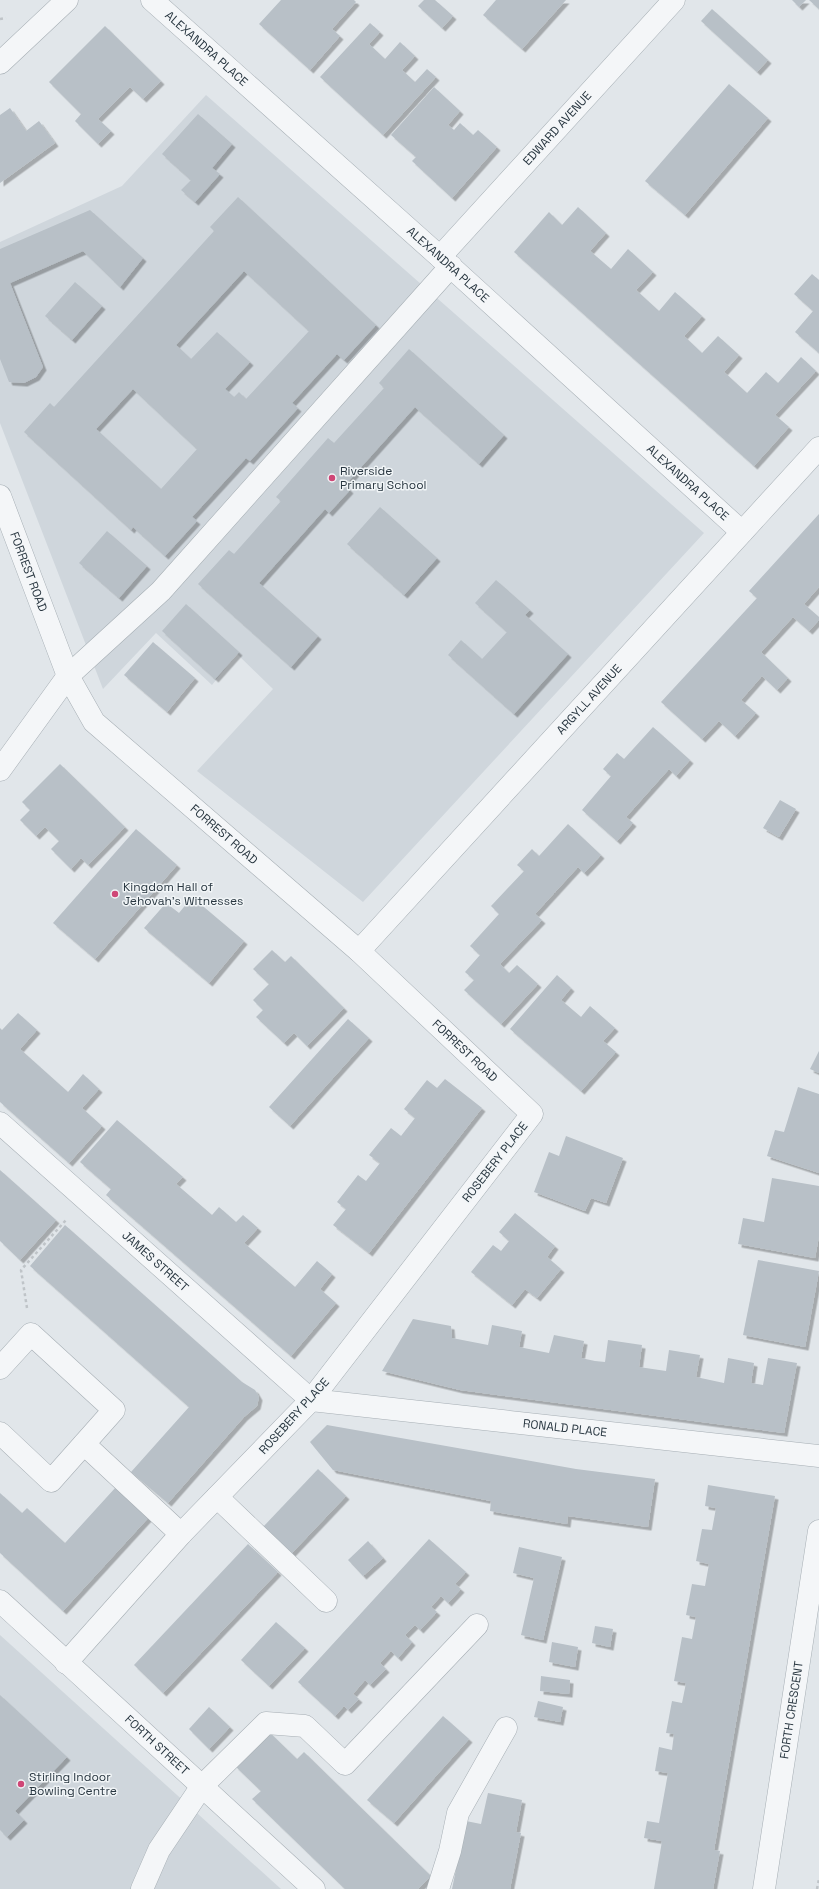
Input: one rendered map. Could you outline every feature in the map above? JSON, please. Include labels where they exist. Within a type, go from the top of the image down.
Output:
[{"type":"street","points":[[0,63],[67,0]]},
{"type":"street","name":"ALEXANDRA PLACE","points":[[152,0],[446,262],[742,532]]},
{"type":"street","name":"EDWARD AVENUE","points":[[0,770],[68,676],[161,591],[674,0]]},
{"type":"street","name":"ARGYLL AVENUE","points":[[359,951],[819,448]]},
{"type":"street","name":"FORREST ROAD","points":[[0,496],[68,676],[94,722],[359,951],[532,1114]]},
{"type":"street","name":"ROSEBERY PLACE","points":[[66,1663],[181,1534],[311,1400],[532,1114]]},
{"type":"street","name":"JAMES STREET","points":[[0,1123],[311,1400]]},
{"type":"street","points":[[0,1368],[31,1334],[114,1410],[52,1481],[0,1433]]},
{"type":"street","name":"RONALD PLACE","points":[[311,1400],[819,1456]]},
{"type":"street","points":[[84,1444],[181,1534]]},
{"type":"street","points":[[217,1497],[326,1601]]},
{"type":"street","name":"FORTH CRESCENT","points":[[764,1889],[819,1531]]},
{"type":"street","name":"FORTH STREET","points":[[0,1601],[314,1889]]},
{"type":"street","points":[[142,1889],[159,1850],[202,1786],[266,1723],[305,1726],[345,1764],[477,1624]]},
{"type":"street","points":[[438,1889],[450,1851],[458,1813],[506,1728]]},
{"type":"path","points":[[31,1334],[21,1270],[85,1199]]},
{"type":"path","points":[[817,1889],[819,1879]]},
{"type":"shaded area","name":"Riverside Primary School","points":[[206,95],[704,533],[363,902],[197,771],[273,689],[237,654],[212,685],[156,633],[103,689],[0,423],[0,242],[122,186]]},
{"type":"shaded area","points":[[0,1635],[281,1889],[0,1889]]},
{"type":"building","points":[[281,0],[354,0],[356,2],[332,29],[340,36],[310,70],[259,24]]},
{"type":"building","points":[[424,0],[435,0],[453,16],[442,28],[418,6]]},
{"type":"building","points":[[496,0],[566,0],[522,49],[483,15]]},
{"type":"building","points":[[792,0],[806,0],[799,7]]},
{"type":"building","points":[[809,0],[819,0],[819,9]]},
{"type":"building","points":[[712,9],[768,60],[757,72],[701,21]]},
{"type":"building","points":[[370,23],[380,32],[369,44],[385,59],[400,42],[415,56],[402,70],[415,82],[427,69],[436,77],[383,135],[320,77]]},
{"type":"building","points":[[105,26],[161,81],[143,99],[130,87],[98,119],[111,131],[98,144],[75,121],[81,114],[49,82]]},
{"type":"building","points":[[729,84],[768,118],[685,215],[645,181]]},
{"type":"building","points":[[434,87],[460,111],[448,125],[454,130],[460,123],[473,135],[478,130],[497,147],[452,198],[412,161],[416,157],[391,135]]},
{"type":"building","points":[[10,108],[26,131],[39,121],[55,143],[0,183],[0,115]]},
{"type":"building","points":[[198,114],[232,144],[212,168],[220,174],[195,202],[181,190],[191,180],[162,154]]},
{"type":"building","points":[[238,197],[376,325],[344,360],[337,354],[292,403],[298,408],[250,461],[246,458],[192,517],[197,521],[165,556],[133,527],[131,530],[24,432],[50,403],[54,407],[214,231],[210,227]],"holes":[[[244,271],[309,331],[246,399],[239,392],[234,397],[225,389],[250,362],[217,332],[191,359],[176,345]],[[133,389],[197,449],[161,489],[96,429]]]},
{"type":"building","points":[[578,207],[606,233],[590,251],[611,269],[628,249],[653,272],[636,290],[659,311],[675,292],[702,316],[684,336],[702,353],[718,336],[739,355],[724,372],[747,393],[766,372],[778,383],[801,357],[816,371],[775,415],[789,427],[754,466],[514,252],[549,212],[562,225]]},
{"type":"building","points":[[90,210],[143,258],[120,287],[83,251],[10,283],[43,367],[36,377],[24,383],[9,382],[0,359],[0,249]]},
{"type":"building","points":[[812,274],[819,280],[819,353],[795,332],[813,311],[794,294]]},
{"type":"building","points":[[75,282],[102,306],[72,340],[45,316]]},
{"type":"building","points":[[409,349],[504,435],[479,464],[415,407],[345,485],[350,490],[329,513],[325,509],[259,583],[318,636],[291,667],[198,584],[229,550],[234,554],[281,501],[276,497],[328,438],[334,443],[384,388],[379,383]]},
{"type":"building","points":[[380,507],[437,558],[404,595],[347,544]]},
{"type":"building","points":[[819,514],[819,587],[804,604],[819,617],[819,620],[809,631],[793,617],[761,652],[788,678],[777,690],[762,676],[741,700],[756,713],[735,736],[719,721],[702,739],[661,702],[757,598],[749,591]]},
{"type":"building","points":[[107,531],[147,566],[119,598],[79,563]]},
{"type":"building","points":[[496,580],[530,610],[525,615],[568,654],[514,714],[448,655],[461,640],[482,659],[507,632],[475,603]]},
{"type":"building","points":[[186,604],[239,652],[215,679],[162,631]]},
{"type":"building","points":[[153,642],[195,678],[167,712],[124,675]]},
{"type":"building","points":[[653,727],[690,760],[676,776],[669,769],[626,817],[633,823],[617,841],[582,810],[611,776],[603,769],[617,753],[624,759]]},
{"type":"building","points":[[60,764],[125,827],[88,865],[81,858],[71,869],[51,849],[59,841],[45,827],[36,836],[20,820],[30,810],[22,802]]},
{"type":"building","points":[[780,800],[796,809],[779,837],[763,828]]},
{"type":"building","points":[[568,824],[601,855],[584,873],[578,867],[535,914],[542,920],[500,964],[509,973],[517,965],[538,984],[501,1024],[464,990],[474,980],[465,972],[480,955],[470,946],[499,914],[491,906],[524,871],[517,865],[532,849],[539,856]]},
{"type":"building","name":"Kingdom Hall of Jehovah's Witnesses","points":[[136,829],[177,865],[95,959],[53,923]]},
{"type":"building","points":[[192,897],[244,941],[209,983],[144,928],[166,903],[179,913]]},
{"type":"building","points":[[272,950],[285,962],[291,956],[344,1008],[307,1046],[294,1033],[284,1043],[256,1017],[263,1010],[253,1000],[269,984],[253,969]]},
{"type":"building","points":[[557,975],[571,988],[561,1000],[581,1017],[590,1006],[615,1028],[603,1041],[616,1052],[581,1091],[510,1029]]},
{"type":"building","points":[[18,1013],[37,1030],[20,1049],[68,1092],[83,1074],[99,1089],[82,1108],[102,1126],[69,1163],[0,1102],[0,1028],[2,1030]]},
{"type":"building","points":[[348,1019],[369,1038],[290,1126],[269,1107]]},
{"type":"building","points":[[819,1051],[819,1073],[810,1069]]},
{"type":"building","points":[[445,1079],[482,1108],[369,1253],[333,1225],[346,1209],[337,1202],[358,1175],[366,1181],[380,1163],[369,1155],[391,1128],[401,1136],[415,1118],[404,1109],[427,1080],[437,1088]]},
{"type":"building","points":[[798,1087],[819,1094],[819,1173],[767,1156],[775,1130],[784,1132]]},
{"type":"building","points":[[117,1120],[183,1177],[176,1184],[212,1215],[219,1207],[236,1222],[243,1215],[258,1228],[244,1243],[295,1287],[317,1261],[332,1274],[320,1289],[336,1303],[291,1356],[106,1195],[111,1189],[80,1162]]},
{"type":"building","points":[[566,1136],[623,1158],[606,1203],[591,1198],[585,1211],[534,1192],[549,1152],[559,1156]]},
{"type":"building","points":[[0,1170],[56,1220],[20,1260],[0,1241]]},
{"type":"building","points":[[772,1178],[819,1186],[819,1236],[815,1258],[738,1244],[743,1218],[764,1222]]},
{"type":"building","points":[[515,1213],[555,1246],[547,1257],[561,1269],[537,1298],[525,1289],[512,1305],[471,1272],[493,1245],[501,1251],[509,1241],[499,1232]]},
{"type":"building","points":[[65,1225],[242,1382],[255,1390],[259,1397],[257,1406],[244,1417],[168,1503],[131,1472],[189,1407],[30,1266]]},
{"type":"building","points":[[758,1260],[819,1271],[805,1347],[743,1335]]},
{"type":"building","points":[[413,1319],[451,1326],[452,1338],[488,1345],[492,1325],[522,1331],[519,1347],[549,1353],[554,1335],[584,1341],[581,1358],[595,1361],[605,1362],[608,1340],[642,1345],[639,1367],[666,1371],[669,1350],[700,1355],[696,1377],[724,1383],[728,1358],[754,1363],[751,1383],[763,1385],[768,1358],[797,1363],[784,1433],[460,1390],[382,1371]]},
{"type":"building","points":[[327,1425],[576,1469],[655,1479],[648,1527],[568,1516],[567,1524],[490,1511],[491,1501],[333,1470],[310,1442]]},
{"type":"building","points":[[318,1469],[346,1496],[291,1554],[263,1527]]},
{"type":"building","points":[[708,1485],[775,1496],[714,1850],[720,1851],[713,1889],[654,1889],[662,1841],[644,1838],[647,1821],[659,1823],[668,1773],[655,1771],[659,1747],[672,1750],[674,1734],[666,1733],[672,1701],[682,1703],[686,1683],[674,1681],[682,1637],[692,1639],[696,1617],[686,1615],[692,1584],[705,1586],[709,1564],[696,1561],[702,1529],[712,1530],[716,1508],[705,1506]]},
{"type":"building","points":[[116,1487],[149,1517],[63,1611],[0,1553],[0,1493],[22,1513],[27,1508],[65,1543]]},
{"type":"building","points":[[429,1539],[466,1572],[455,1584],[461,1589],[448,1603],[441,1596],[431,1607],[437,1612],[420,1630],[415,1625],[405,1635],[412,1642],[398,1658],[391,1651],[380,1663],[386,1669],[370,1685],[365,1680],[353,1694],[359,1699],[348,1710],[344,1706],[335,1716],[298,1682]]},
{"type":"building","points":[[368,1541],[383,1558],[363,1576],[348,1560]]},
{"type":"building","points":[[248,1544],[278,1572],[163,1693],[134,1665]]},
{"type":"building","points":[[519,1547],[562,1557],[543,1640],[521,1635],[534,1578],[513,1573]]},
{"type":"building","points":[[276,1622],[305,1648],[269,1686],[241,1660]]},
{"type":"building","points":[[595,1626],[613,1629],[610,1647],[592,1643]]},
{"type":"building","points":[[552,1642],[578,1647],[575,1667],[549,1662]]},
{"type":"building","points":[[541,1676],[570,1680],[569,1694],[540,1691]]},
{"type":"building","name":"Stirling Indoor Bowling Centre","points":[[0,1695],[67,1757],[15,1811],[24,1820],[7,1837],[0,1830]]},
{"type":"building","points":[[538,1701],[563,1707],[560,1722],[534,1717]]},
{"type":"building","points":[[209,1707],[230,1727],[209,1749],[189,1729]]},
{"type":"building","points":[[443,1716],[469,1739],[394,1823],[367,1800]]},
{"type":"building","points":[[268,1731],[297,1759],[304,1752],[431,1876],[418,1889],[345,1889],[252,1799],[261,1791],[235,1766]]},
{"type":"building","points":[[488,1793],[522,1800],[516,1832],[521,1833],[510,1889],[452,1889],[466,1821],[481,1824]]},
{"type":"place","name":"Riverside Primary School","points":[[332,478]]},
{"type":"place","name":"Kingdom Hall of Jehovah's Witnesses","points":[[115,894]]},
{"type":"place","name":"Stirling Indoor Bowling Centre","points":[[21,1784]]}]
